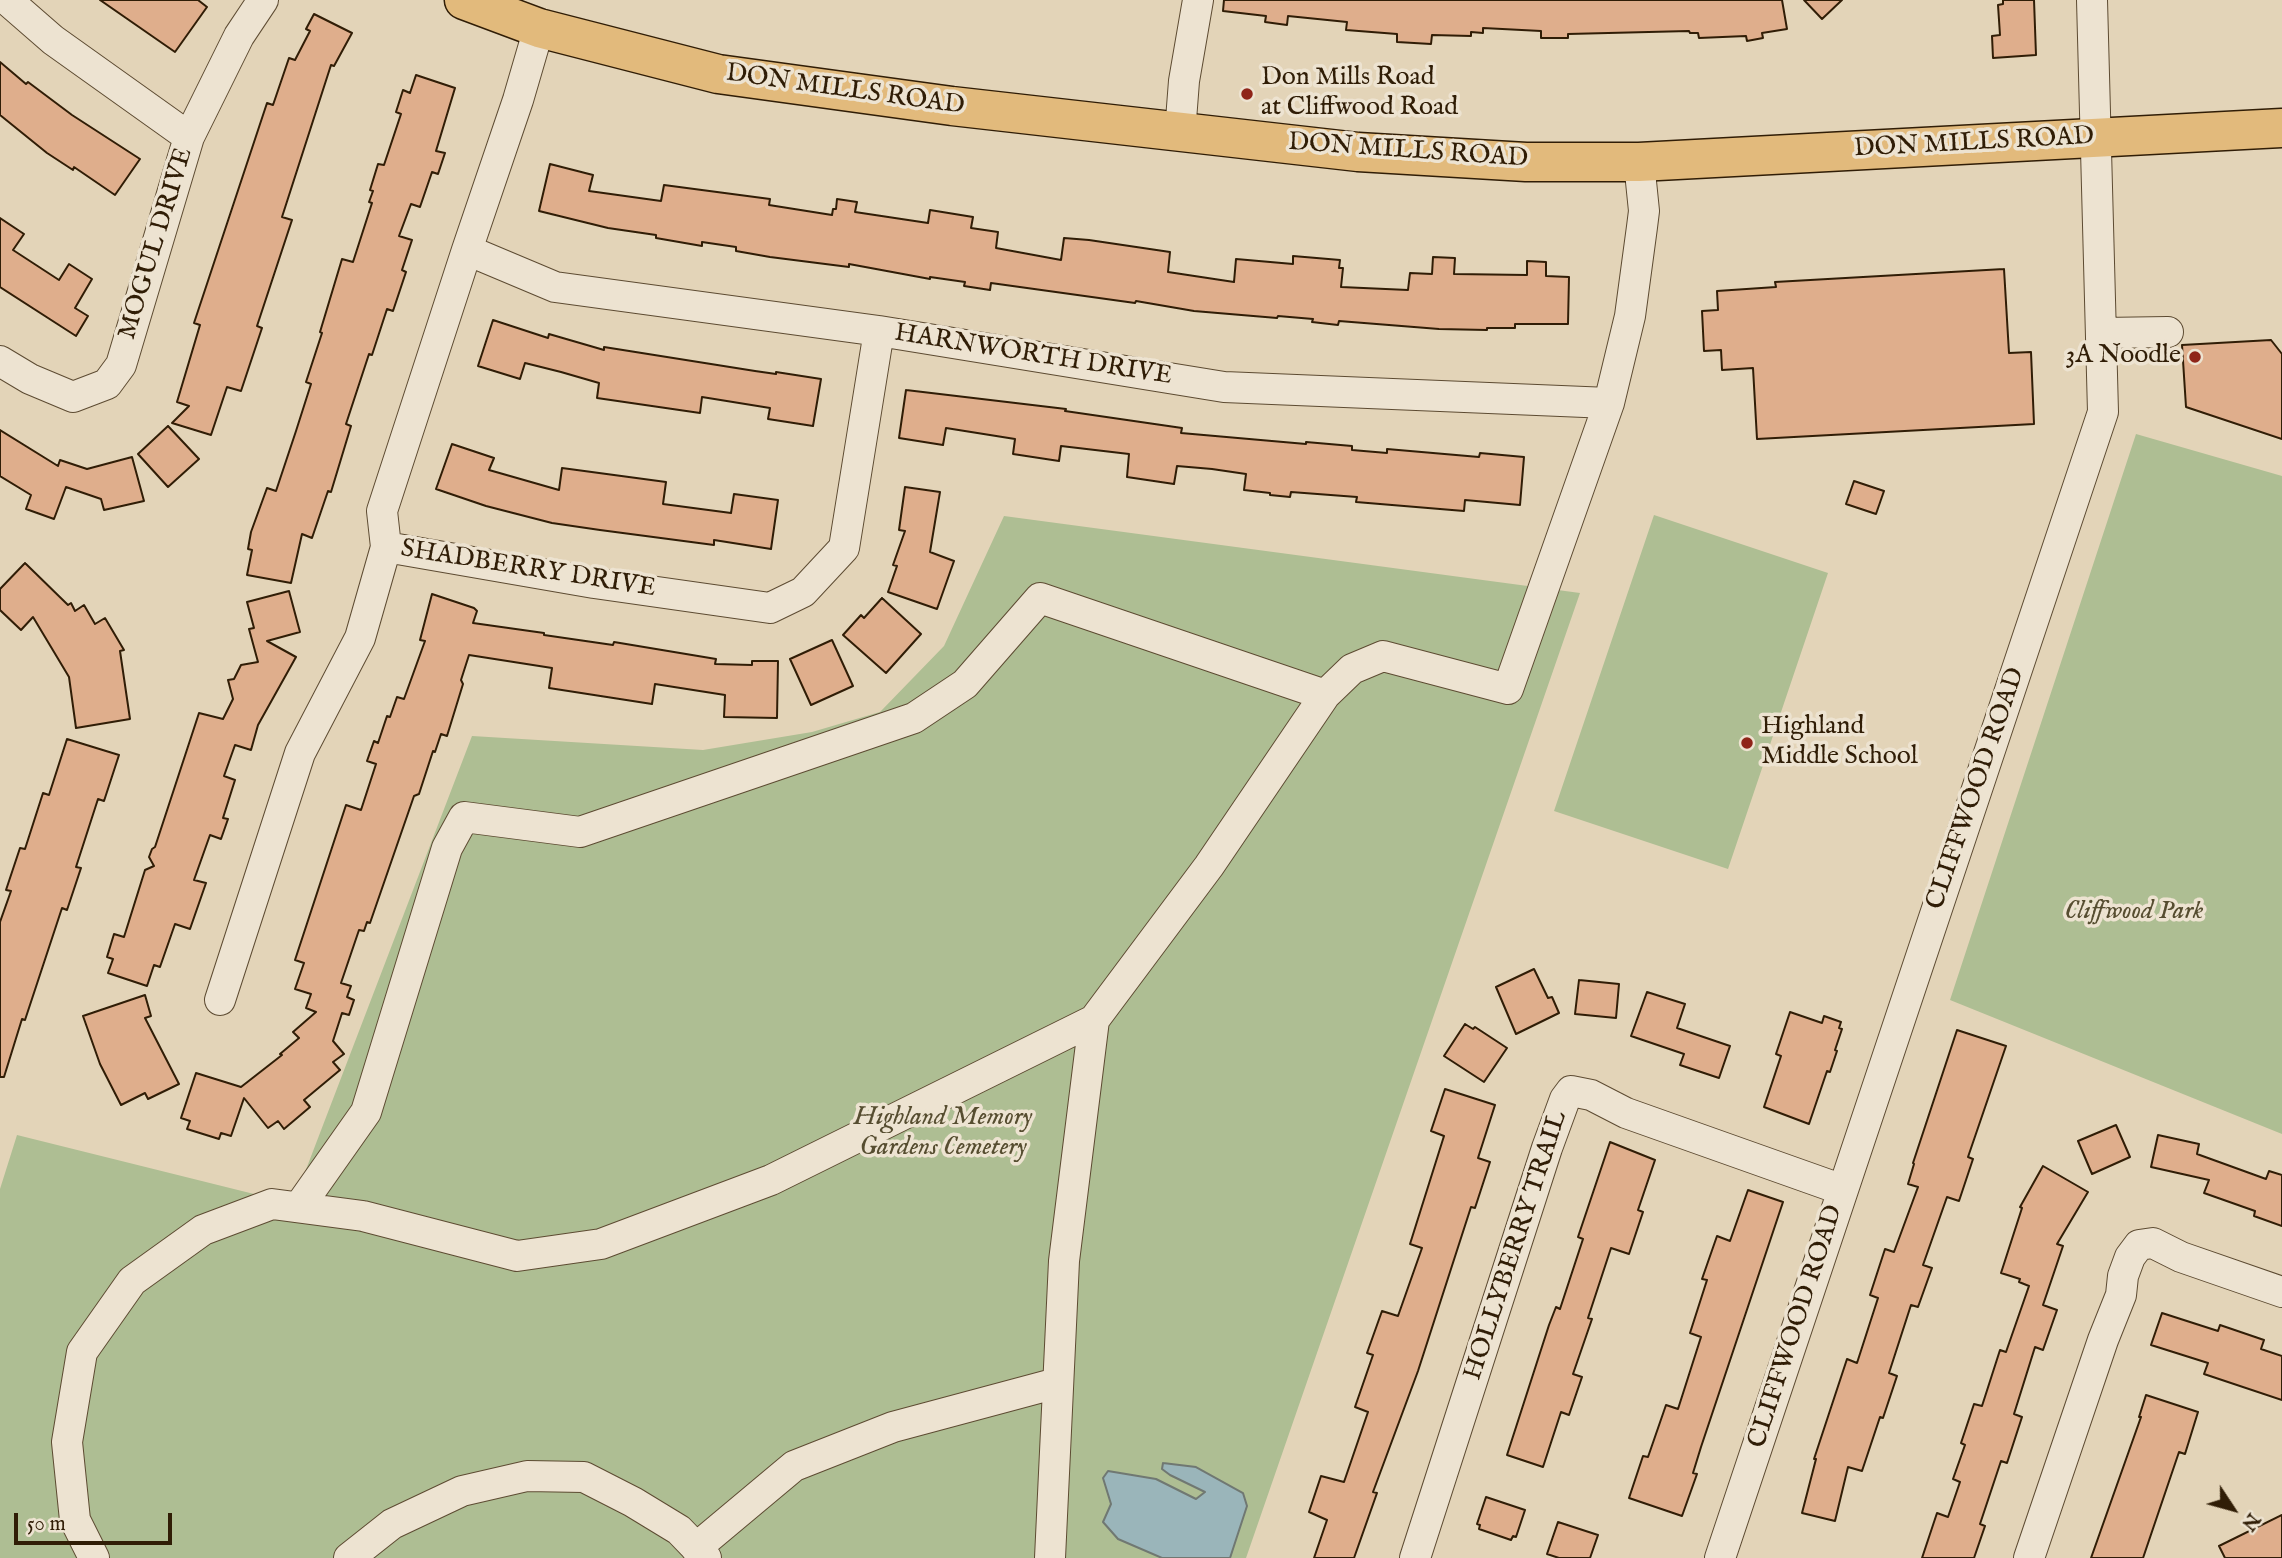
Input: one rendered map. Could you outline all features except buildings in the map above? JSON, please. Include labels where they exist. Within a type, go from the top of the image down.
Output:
[{"type":"main road","name":"DON MILLS ROAD","points":[[464,0],[539,29],[718,74],[952,106],[1359,152],[1526,162],[1639,162],[2282,128]]},
{"type":"street","points":[[7,0],[53,40],[189,137]]},
{"type":"street","name":"MOGUL DRIVE","points":[[0,361],[30,379],[73,397],[107,384],[121,365],[189,137],[239,36],[263,0]]},
{"type":"street","points":[[1180,133],[1184,81],[1198,0]]},
{"type":"street","name":"CLIFFWOOD ROAD","points":[[1720,1558],[2103,412],[2092,0]]},
{"type":"street","name":"SHADBERRY DRIVE","points":[[539,29],[525,80],[382,511],[386,547],[594,583],[770,608],[803,592],[844,548],[879,331]]},
{"type":"street","points":[[94,1558],[75,1520],[67,1442],[82,1352],[132,1280],[203,1230],[272,1204],[363,1216],[517,1256],[601,1244],[771,1180],[1094,1020],[1209,866],[1325,695],[1352,669],[1383,656],[1508,689],[1609,403],[1630,316],[1644,211],[1639,162]]},
{"type":"street","name":"HARNWORTH DRIVE","points":[[467,250],[555,287],[879,331],[1224,387],[1609,403]]},
{"type":"street","points":[[2102,333],[2168,331]]},
{"type":"street","points":[[220,1000],[300,753],[360,638],[386,547]]},
{"type":"street","points":[[299,1207],[366,1112],[447,848],[464,817],[580,832],[914,718],[965,684],[1040,598],[1325,695]]},
{"type":"street","points":[[1050,1558],[1064,1261],[1094,1020]]},
{"type":"street","name":"HOLLYBERRY TRAIL","points":[[1415,1558],[1547,1148],[1565,1099],[1571,1091],[1591,1095],[1626,1113],[1843,1190]]},
{"type":"street","points":[[2029,1558],[2103,1340],[2121,1295],[2123,1276],[2139,1245],[2152,1243],[2181,1257],[2282,1292]]},
{"type":"street","points":[[349,1558],[392,1524],[462,1491],[527,1476],[584,1477],[679,1530],[701,1553],[794,1466],[892,1427],[1057,1383]]},
{"type":"green space","name":"Cliffwood Park","points":[[2136,434],[2282,476],[2282,1134],[1950,1000]]},
{"type":"green space","points":[[1654,515],[1828,573],[1728,869],[1554,811]]},
{"type":"green space","name":"Highland Memory Gardens Cemetery","points":[[1004,516],[1580,593],[1246,1558],[0,1558],[0,1189],[17,1135],[258,1195],[297,1193],[472,736],[703,750],[812,732],[880,712],[944,646]]},
{"type":"water","points":[[1163,1463],[1196,1467],[1243,1493],[1247,1506],[1230,1558],[1162,1558],[1118,1539],[1103,1522],[1111,1504],[1103,1478],[1108,1471],[1156,1479],[1196,1499],[1205,1492],[1170,1475],[1162,1469]]},
{"type":"place","name":"Don Mills Road at Cliffwood Road","points":[[1247,94]]},
{"type":"place","name":"3A Noodle","points":[[2195,357]]},
{"type":"place","name":"Highland Middle School","points":[[1747,743]]}]
